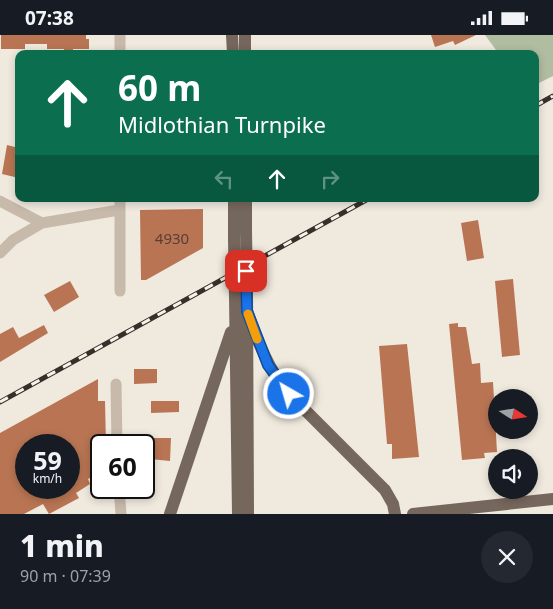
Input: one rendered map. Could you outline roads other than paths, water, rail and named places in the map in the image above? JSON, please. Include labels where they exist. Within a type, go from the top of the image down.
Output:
[{"type":"main road","points":[[232,35],[233,50]]},
{"type":"main road","points":[[245,35],[245,50]]},
{"type":"main road","points":[[234,202],[234,297],[243,508]]},
{"type":"main road","points":[[243,508],[247,311],[246,202]]},
{"type":"main road","points":[[247,311],[260,349],[275,377],[289,394],[385,490],[393,504],[395,514]]},
{"type":"main road","points":[[170,514],[228,345],[235,317]]},
{"type":"main road","points":[[413,514],[553,499]]},
{"type":"street","points":[[120,35],[120,50]]},
{"type":"street","points":[[0,201],[42,223]]},
{"type":"street","points":[[0,253],[13,240],[42,223],[120,204],[120,291]]},
{"type":"street","points":[[116,383],[117,434]]},
{"type":"street","points":[[120,499],[121,514]]},
{"type":"railway","points":[[539,104],[553,96]]},
{"type":"railway","points":[[0,402],[363,202]]}]
